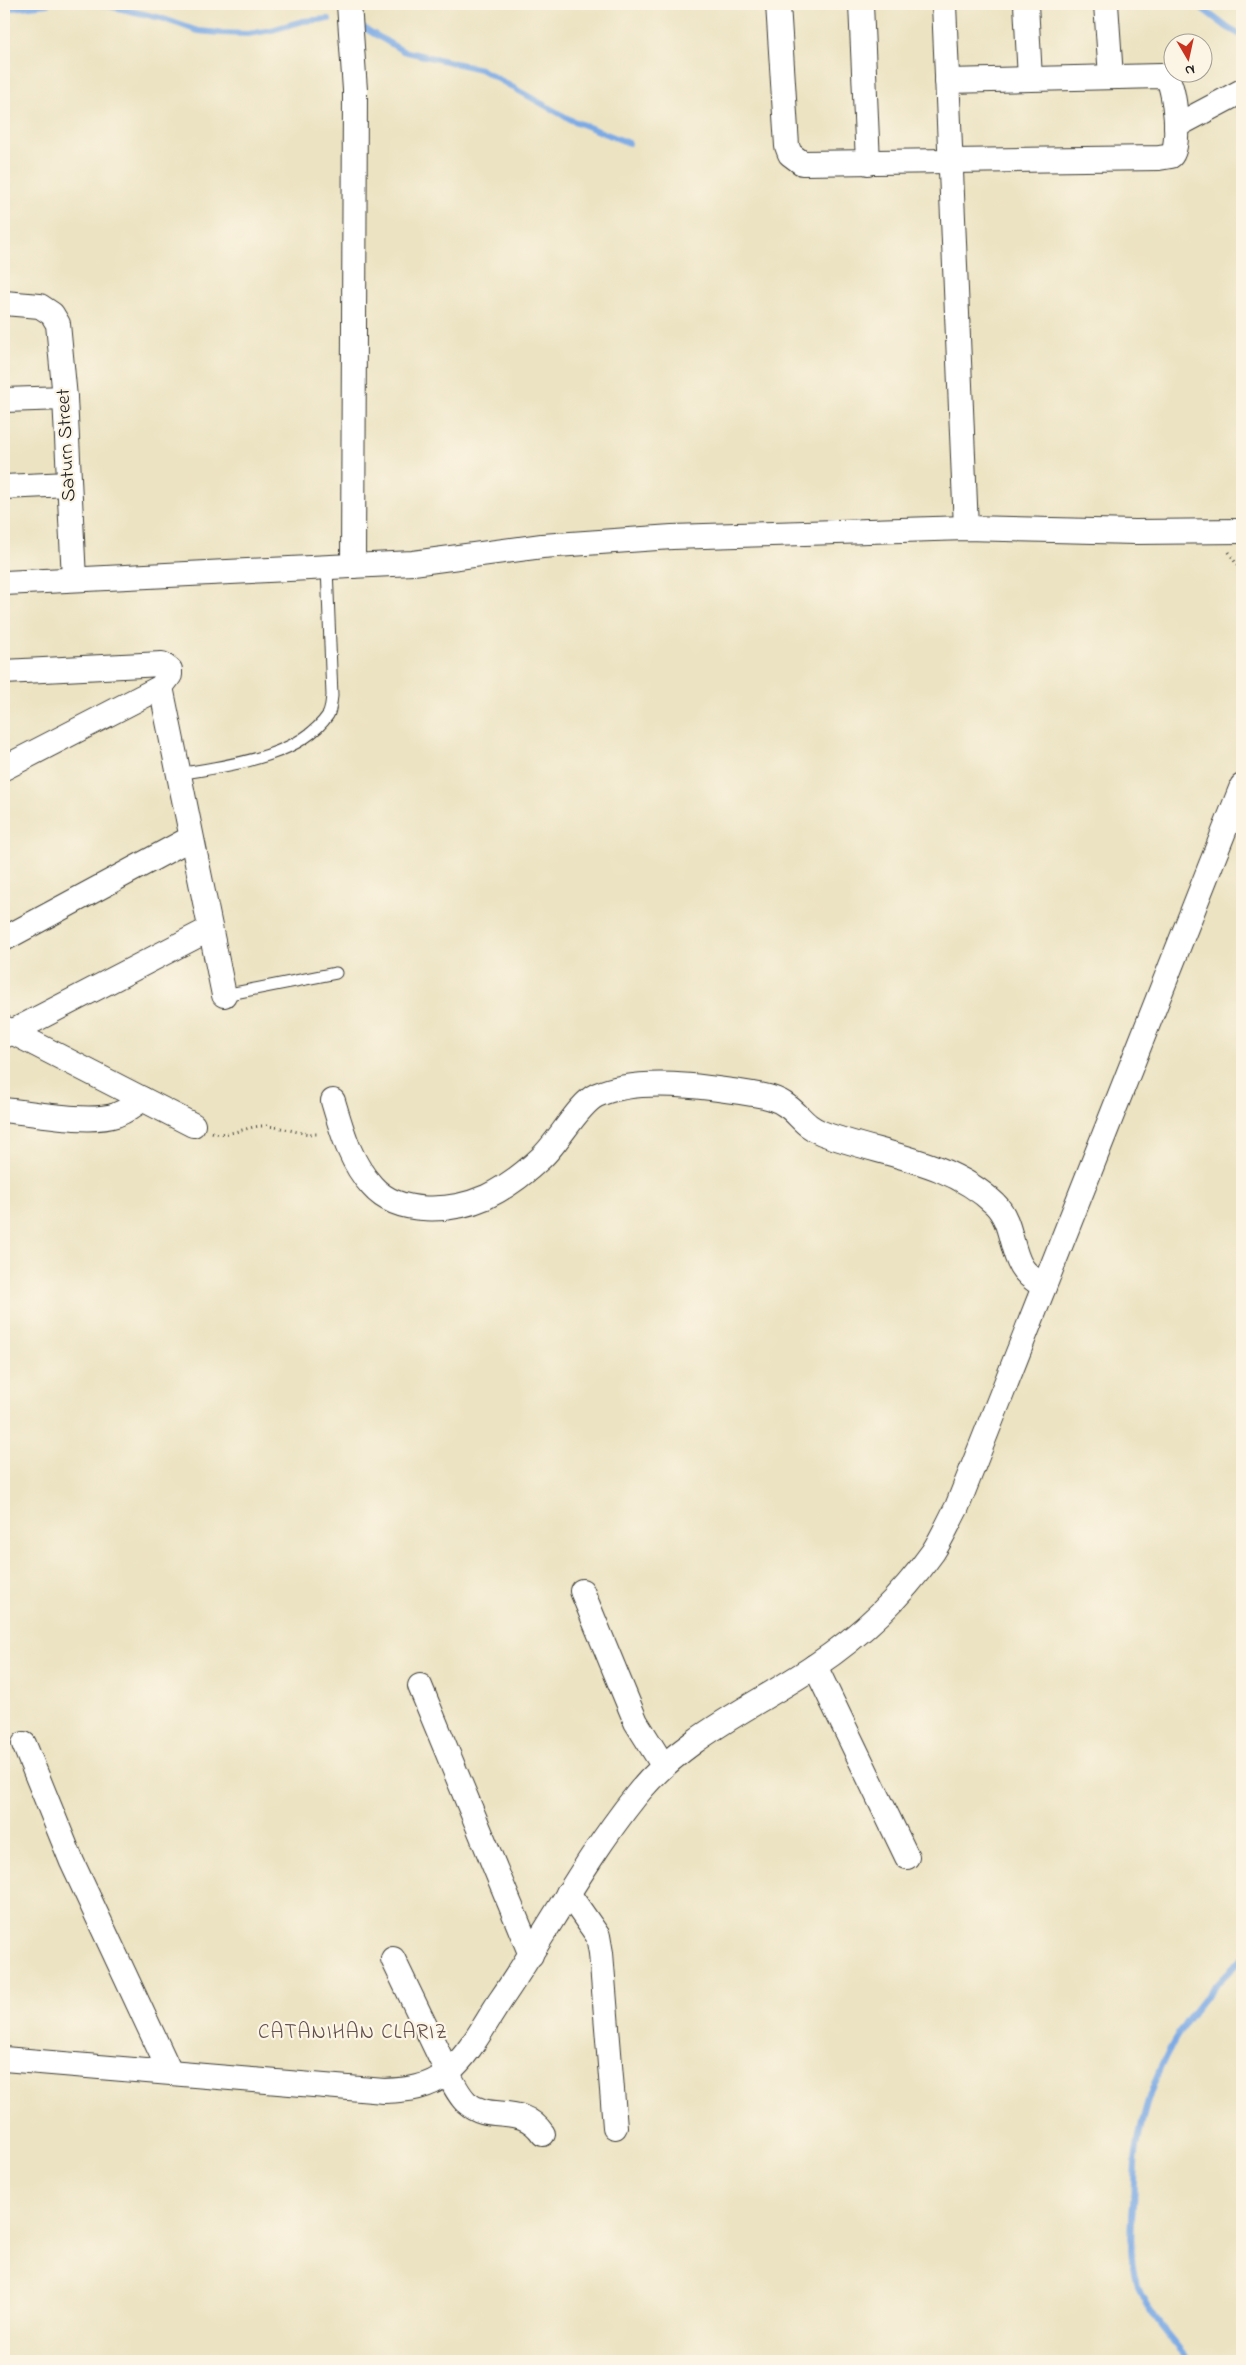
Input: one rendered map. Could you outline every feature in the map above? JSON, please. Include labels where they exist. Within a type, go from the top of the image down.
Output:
[{"type":"street","points":[[349,4],[355,90],[353,566]]},
{"type":"street","points":[[778,4],[787,146],[790,154],[802,162],[950,162],[1167,157],[1174,152],[1177,145],[1172,90],[1167,78],[1160,76],[947,81]]},
{"type":"street","points":[[861,4],[868,163]]},
{"type":"street","points":[[944,4],[966,528]]},
{"type":"street","points":[[1026,4],[1030,78]]},
{"type":"street","points":[[1106,4],[1111,76]]},
{"type":"street","points":[[1176,126],[1242,91]]},
{"type":"street","name":"Saturn Street","points":[[4,303],[40,306],[52,314],[58,324],[61,338],[65,398],[74,579]]},
{"type":"street","points":[[4,400],[65,398]]},
{"type":"street","points":[[4,487],[69,484]]},
{"type":"street","points":[[4,583],[413,562],[542,546],[605,541],[966,528],[1135,532],[1242,531]]},
{"type":"street","points":[[4,672],[162,664],[170,670],[168,681],[161,687],[4,768]]},
{"type":"street","points":[[161,687],[224,995]]},
{"type":"street","points":[[4,2059],[384,2091],[407,2090],[427,2086],[448,2072],[466,2053],[532,1955],[568,1893],[610,1829],[663,1765],[722,1723],[815,1666],[863,1631],[898,1595],[933,1551],[957,1508],[1242,786]]},
{"type":"street","points":[[4,939],[192,838]]},
{"type":"street","points":[[6,1032],[210,929]]},
{"type":"street","points":[[6,1032],[193,1125]]},
{"type":"street","points":[[333,1100],[342,1131],[360,1170],[373,1188],[392,1201],[410,1207],[436,1208],[462,1204],[485,1197],[508,1184],[542,1158],[594,1096],[612,1089],[637,1085],[681,1087],[762,1096],[778,1100],[789,1107],[804,1124],[821,1133],[912,1159],[978,1189],[997,1206],[1001,1213],[1021,1267],[1030,1277],[1044,1286]]},
{"type":"street","points":[[4,1110],[97,1119],[122,1112],[142,1099]]},
{"type":"street","points":[[582,1590],[636,1722],[663,1765]]},
{"type":"street","points":[[815,1666],[907,1857]]},
{"type":"street","points":[[420,1686],[532,1955]]},
{"type":"street","points":[[24,1744],[72,1862],[170,2072]]},
{"type":"street","points":[[568,1893],[598,1936],[616,2127]]},
{"type":"street","points":[[393,1959],[448,2072],[466,2102],[492,2113],[512,2114],[529,2118],[543,2134]]},
{"type":"lane","points":[[178,774],[240,763],[272,754],[314,730],[329,713],[332,696],[327,567]]},
{"type":"lane","points":[[224,995],[336,973]]},
{"type":"path","points":[[193,1125],[222,1134],[259,1127],[311,1134],[342,1131]]},
{"type":"waterway","points":[[4,9],[47,4]]},
{"type":"waterway","points":[[100,4],[161,18],[198,31],[221,33],[248,34],[272,30],[303,21],[329,19]]},
{"type":"waterway","points":[[1196,4],[1242,36]]},
{"type":"waterway","points":[[364,28],[403,51],[480,69],[571,120],[629,143]]},
{"type":"waterway","points":[[1190,2361],[1151,2312],[1141,2294],[1134,2273],[1131,2238],[1136,2154],[1151,2092],[1173,2044],[1203,2000],[1242,1959]]},
{"type":"district","name":"CATANIHAN CLARIZ","points":[[353,2033]]}]
